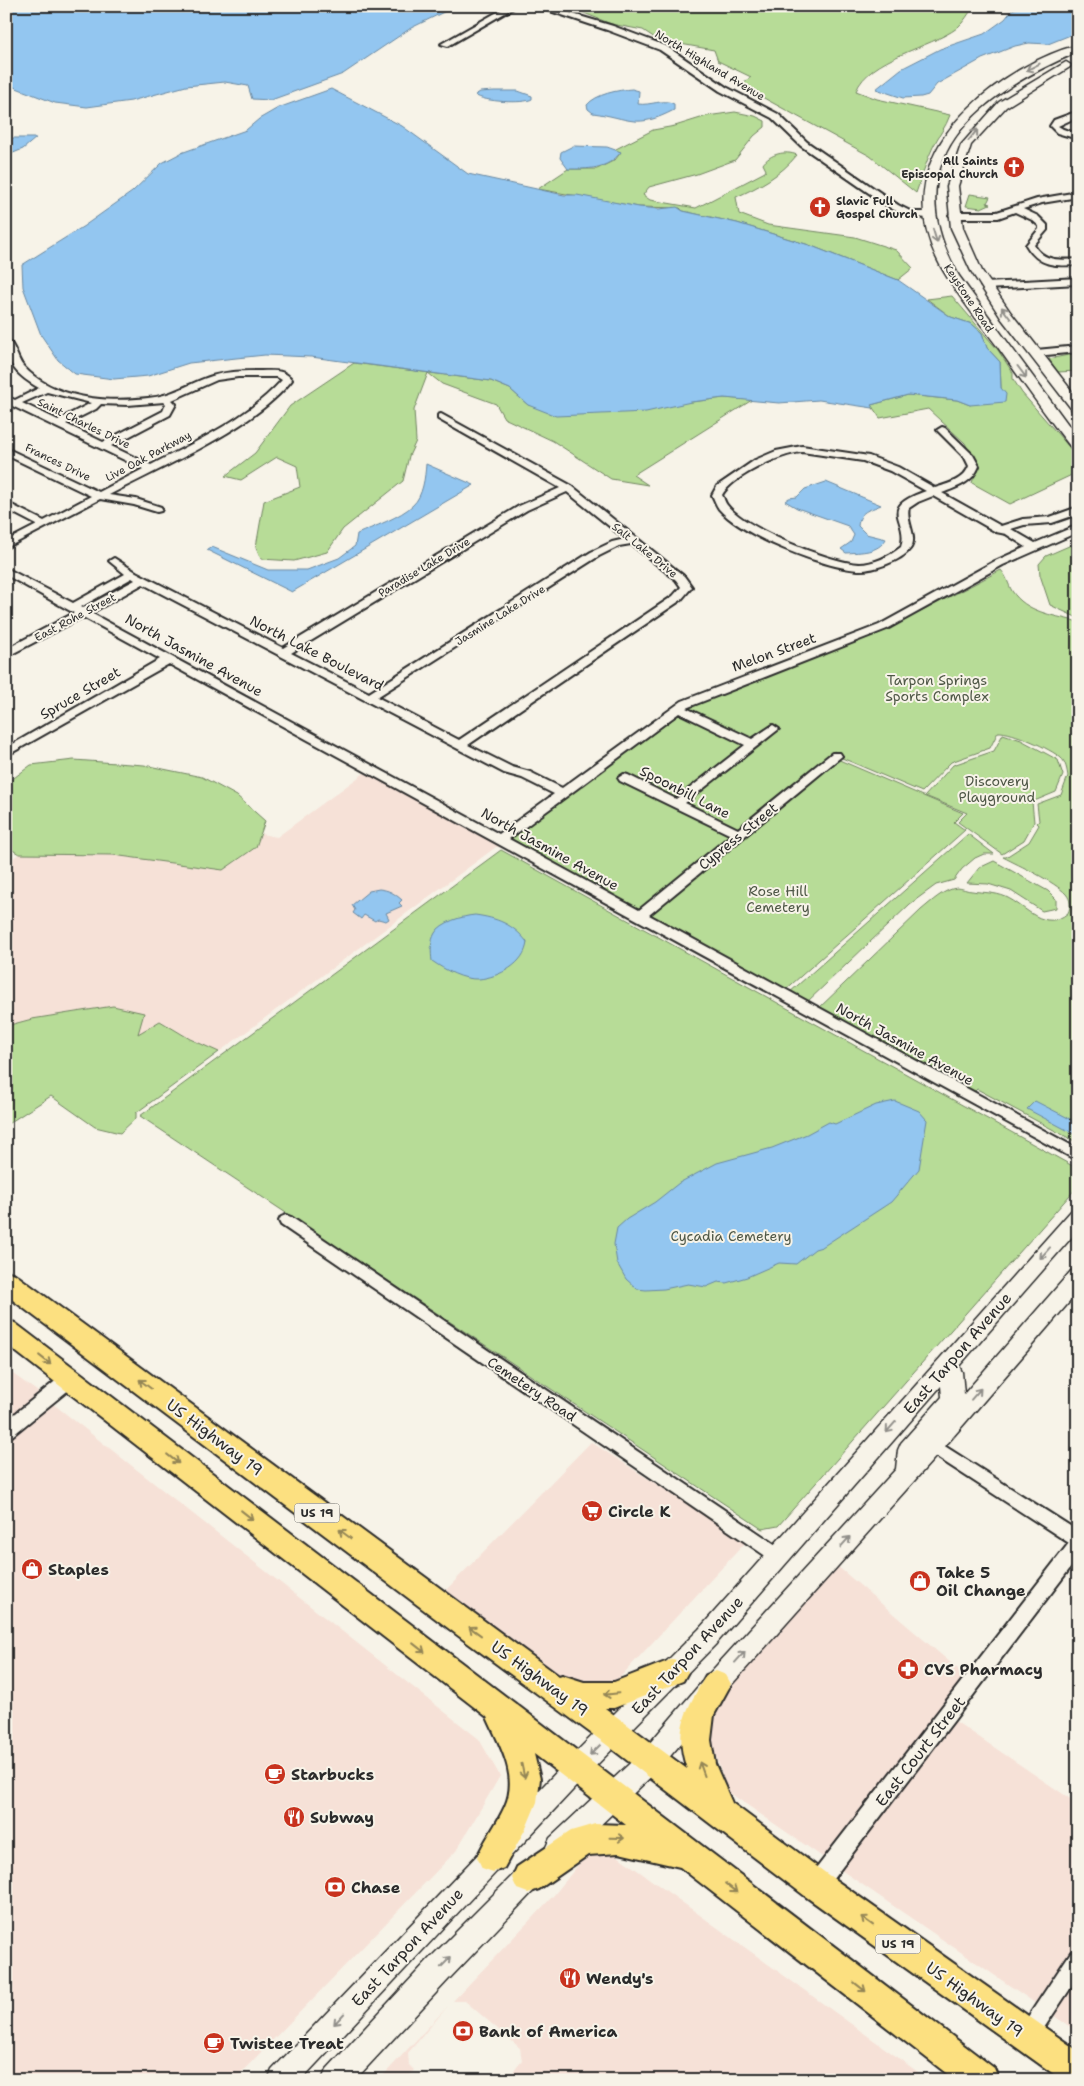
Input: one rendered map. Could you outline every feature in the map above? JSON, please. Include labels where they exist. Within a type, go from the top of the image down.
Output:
[{"type":"highway","name":"US Highway 19","points":[[6,1281],[614,1732],[816,1885],[1078,2071]]},
{"type":"highway","points":[[6,1330],[982,2080]]},
{"type":"highway","points":[[547,1683],[584,1695],[614,1695],[673,1672]]},
{"type":"highway","points":[[716,1684],[700,1714],[695,1744],[700,1767],[721,1813]]},
{"type":"highway","points":[[493,1857],[523,1801],[525,1779],[520,1754],[499,1710]]},
{"type":"highway","points":[[528,1878],[582,1841],[592,1839],[628,1838],[693,1858]]},
{"type":"main road","name":"Keystone Road","points":[[1078,48],[1027,70],[998,88],[962,119],[948,138],[933,170],[928,194],[930,215],[940,251],[959,286],[1078,447]]},
{"type":"main road","name":"Keystone Road","points":[[1078,60],[1017,93],[992,114],[968,142],[955,170],[951,194],[953,215],[962,243],[974,268],[985,286],[1078,408]]},
{"type":"main road","points":[[933,170],[940,180],[940,209],[944,213],[953,215]]},
{"type":"main road","points":[[930,215],[941,219],[945,223],[953,249],[974,268]]},
{"type":"main road","name":"East Tarpon Avenue","points":[[282,2080],[577,1768],[673,1672],[779,1556],[1078,1216]]},
{"type":"main road","points":[[336,2080],[439,1969],[528,1878],[651,1760],[716,1684],[932,1445],[1078,1277]]},
{"type":"main road","points":[[907,1472],[909,1450],[953,1399],[951,1372],[946,1364]]},
{"type":"street","points":[[445,44],[514,6]]},
{"type":"street","name":"North Highland Avenue","points":[[539,6],[557,14],[610,28],[663,48],[723,89],[775,116],[804,144],[894,207],[911,214],[930,215]]},
{"type":"street","points":[[1076,106],[1077,116],[1057,122],[1054,126],[1060,132],[1078,137]]},
{"type":"street","points":[[953,215],[990,216],[1045,199],[1078,194]]},
{"type":"street","points":[[1015,209],[1035,218],[1043,225],[1044,230],[1030,244],[1036,256],[1051,262],[1078,262]]},
{"type":"street","points":[[985,286],[1078,281]]},
{"type":"street","points":[[6,342],[17,366],[46,389],[71,397],[98,402],[140,402],[166,398],[170,404],[167,413],[103,446]]},
{"type":"street","points":[[1036,353],[1078,349]]},
{"type":"street","name":"Live Oak Parkway","points":[[6,545],[220,432],[242,419],[283,388],[287,380],[284,376],[273,374],[224,375],[166,398]]},
{"type":"street","points":[[11,401],[46,389]]},
{"type":"street","name":"Saint Charles Drive","points":[[11,401],[151,469]]},
{"type":"street","points":[[58,424],[93,407],[98,402]]},
{"type":"street","name":"Salt Lake Drive","points":[[441,417],[568,488],[687,584],[686,590],[461,744]]},
{"type":"street","points":[[942,430],[969,457],[974,466],[972,473],[965,478],[934,492],[909,503],[904,508],[902,514],[909,535],[906,548],[888,559],[863,567],[830,562],[748,528],[720,504],[717,497],[721,488],[773,454],[800,449],[865,458],[894,469],[934,492],[1000,530],[1003,535],[1031,548]]},
{"type":"street","name":"Frances Drive","points":[[6,451],[98,496],[136,502],[157,508]]},
{"type":"street","name":"Paradise Lake Drive","points":[[283,652],[523,508],[568,488]]},
{"type":"street","points":[[6,505],[45,525]]},
{"type":"street","points":[[1000,530],[1022,522],[1052,520],[1078,510]]},
{"type":"street","name":"Melon Street","points":[[500,838],[677,708],[709,693],[878,629],[915,611],[996,564],[1078,528]]},
{"type":"street","name":"Jasmine Lake Drive","points":[[370,697],[594,554],[616,544],[634,540]]},
{"type":"street","name":"North Lake Boulevard","points":[[114,561],[132,574],[461,744],[508,770],[519,780],[558,796]]},
{"type":"street","name":"North Jasmine Avenue","points":[[6,571],[500,838],[1078,1156]]},
{"type":"street","points":[[78,609],[132,574]]},
{"type":"street","name":"East Rohe Street","points":[[6,654],[78,609],[144,580]]},
{"type":"street","name":"Spruce Street","points":[[6,753],[169,659]]},
{"type":"street","points":[[677,708],[753,744]]},
{"type":"street","points":[[677,804],[773,729]]},
{"type":"street","name":"Cypress Street","points":[[639,916],[836,756]]},
{"type":"street","name":"Spoonbill Lane","points":[[624,778],[734,832]]},
{"type":"street","name":"Cemetery Road","points":[[286,1221],[779,1556]]},
{"type":"street","points":[[6,1431],[70,1379]]},
{"type":"street","points":[[932,1445],[1078,1540]]},
{"type":"street","name":"East Court Street","points":[[816,1885],[1078,1545]]},
{"type":"street","points":[[1027,2036],[1078,1959]]},
{"type":"shaded area","points":[[367,771],[857,1040],[860,1044],[504,847],[496,847],[219,1052],[190,1039],[160,1021],[138,1035],[113,1006],[32,1019],[6,1026],[6,863],[19,854],[113,855],[223,870],[256,847],[261,834],[277,837]],"holes":[[[399,903],[401,906],[375,921],[364,915],[362,918],[355,910]]]},
{"type":"shaded area","points":[[6,1369],[41,1394],[6,1422]]},
{"type":"shaded area","points":[[52,1403],[479,1739],[500,1776],[456,1851],[234,2080],[6,2080],[6,1440]]},
{"type":"shaded area","points":[[591,1442],[746,1542],[611,1687],[589,1687],[550,1672],[445,1591]]},
{"type":"shaded area","points":[[836,1565],[965,1675],[824,1858],[727,1791],[707,1727],[722,1693],[772,1635],[810,1598]]},
{"type":"shaded area","points":[[955,1721],[1078,1804],[1078,1939],[1035,2003],[841,1870]]},
{"type":"shaded area","points":[[605,1847],[929,2080],[506,2080],[522,2061],[520,2048],[465,2001],[453,2001],[554,1895],[592,1848]]},
{"type":"shaded area","points":[[1078,1979],[1078,2032],[1054,2016]]},
{"type":"shaded area","points":[[448,2006],[408,2053],[409,2065],[414,2070],[406,2080],[379,2080]]},
{"type":"green space","points":[[567,6],[974,6],[957,28],[873,70],[856,91],[877,99],[950,115],[926,163],[916,193],[870,156],[740,85],[751,77],[718,61],[714,50],[658,40],[643,30],[611,24]]},
{"type":"green space","points":[[735,112],[755,116],[765,121],[765,127],[754,136],[735,160],[697,174],[649,187],[643,195],[650,200],[696,208],[765,172],[763,164],[774,155],[788,153],[797,155],[777,174],[761,185],[736,197],[739,214],[768,225],[855,237],[896,250],[913,268],[898,280],[809,245],[737,223],[683,211],[680,208],[639,207],[538,189],[568,169],[597,169],[615,160],[621,152],[614,150],[653,130],[675,126],[707,116]]},
{"type":"green space","points":[[970,194],[990,197],[987,203],[990,204],[981,208],[966,206]]},
{"type":"green space","points":[[952,296],[998,350],[1013,373],[1013,379],[1022,393],[1070,448],[1078,467],[1078,472],[1010,504],[972,483],[977,467],[965,443],[928,409],[880,418],[871,405],[908,395],[957,400],[970,405],[1001,388],[1000,362],[987,348],[982,333],[972,324],[951,317],[927,299]]},
{"type":"green space","points":[[1078,353],[1078,371],[1058,372],[1049,359]]},
{"type":"green space","points":[[354,363],[491,381],[510,389],[528,405],[691,402],[724,398],[752,400],[633,475],[648,485],[611,479],[553,441],[504,418],[496,404],[442,384],[428,373],[414,410],[416,441],[409,456],[403,481],[343,529],[327,552],[294,561],[261,559],[256,547],[264,501],[300,487],[297,466],[277,457],[241,480],[225,476],[255,453],[290,406]]},
{"type":"green space","points":[[1078,542],[1078,618],[1050,605],[1040,575],[1039,564],[1046,556]]},
{"type":"green space","name":"Tarpon Springs Sports Complex","points":[[1001,570],[1012,591],[1025,604],[1040,612],[1075,621],[1078,624],[1078,1143],[977,1089],[973,1093],[818,1009],[921,910],[938,896],[952,889],[959,888],[1002,895],[1043,919],[1051,920],[1068,913],[1070,901],[1061,889],[1003,857],[1029,842],[1039,825],[1037,823],[1039,821],[1037,804],[1061,795],[1068,776],[1066,767],[1061,758],[1049,750],[1021,737],[998,732],[990,748],[951,762],[922,792],[842,758],[844,756],[834,751],[638,910],[509,839],[691,706],[713,695],[882,632]]},
{"type":"green space","name":"Discovery Playground","points":[[1003,734],[1021,740],[1058,760],[1063,775],[1056,792],[1032,802],[1034,822],[1024,840],[1002,854],[958,822],[967,813],[925,796],[953,765],[994,751]]},
{"type":"green space","name":"Rose Hill Cemetery","points":[[837,759],[963,813],[954,822],[965,830],[783,992],[643,913]]},
{"type":"green space","points":[[74,760],[144,765],[202,777],[237,796],[265,821],[256,847],[223,870],[113,855],[19,854],[6,846],[6,784],[31,765]]},
{"type":"green space","points":[[968,834],[994,854],[984,854],[975,858],[962,869],[954,880],[936,885],[910,904],[807,1002],[789,993]]},
{"type":"green space","name":"Cycadia Cemetery","points":[[501,850],[1078,1169],[1078,1186],[778,1526],[762,1529],[140,1116]]},
{"type":"green space","points":[[994,861],[1048,891],[1056,899],[1056,908],[1042,911],[1011,891],[988,884],[967,883],[979,868]]},
{"type":"green space","points":[[113,1006],[144,1013],[138,1034],[160,1021],[190,1039],[219,1052],[136,1113],[136,1118],[120,1133],[95,1127],[51,1096],[6,1125],[6,1026],[32,1019]]},
{"type":"water","points":[[6,6],[456,6],[411,28],[343,74],[271,100],[252,99],[248,86],[225,82],[186,86],[131,101],[87,107],[55,103],[6,84]]},
{"type":"water","points":[[1025,6],[1078,6],[1078,32],[1048,44],[1029,43],[1015,46],[982,59],[937,84],[928,95],[921,97],[903,98],[876,89],[901,69],[940,49],[984,34],[1005,19],[1012,10]]},
{"type":"water","points":[[331,89],[402,126],[468,174],[564,195],[577,195],[639,207],[659,209],[677,207],[683,211],[737,223],[809,245],[898,280],[951,317],[972,324],[982,333],[987,348],[1000,362],[1001,388],[1006,394],[1005,402],[970,405],[957,400],[908,395],[871,405],[873,408],[819,400],[779,403],[724,398],[691,402],[646,412],[556,416],[528,405],[510,389],[491,381],[311,357],[265,355],[189,363],[148,376],[114,379],[75,374],[58,360],[41,335],[23,287],[22,265],[84,226],[132,192],[162,163],[181,153],[246,130],[259,119],[278,108]]},
{"type":"water","points":[[632,89],[639,91],[638,104],[670,102],[674,104],[674,110],[651,120],[633,121],[593,113],[588,109],[587,105],[591,101],[602,95]]},
{"type":"water","points":[[518,91],[532,96],[532,99],[528,101],[503,102],[475,95],[480,92]]},
{"type":"water","points":[[12,138],[36,138],[23,149],[6,156],[6,140]]},
{"type":"water","points":[[573,146],[607,147],[621,152],[610,162],[597,167],[568,169],[560,158],[561,152]]},
{"type":"water","points":[[426,464],[474,485],[292,592],[207,550],[212,547],[268,570],[307,570],[339,558],[355,546],[357,534],[394,518],[413,505],[421,492]]},
{"type":"water","points":[[826,482],[881,505],[863,514],[858,526],[866,534],[886,539],[883,544],[869,551],[846,553],[841,549],[851,542],[854,535],[848,526],[797,508],[785,501],[789,498],[797,497],[805,489]]},
{"type":"water","points":[[379,889],[391,892],[402,900],[399,903],[402,906],[386,913],[389,919],[386,921],[378,919],[375,921],[364,915],[361,919],[353,913],[355,910],[352,905],[369,891]]},
{"type":"water","points":[[475,915],[490,918],[510,926],[527,942],[525,950],[516,963],[510,968],[487,978],[467,978],[448,971],[432,961],[432,940],[438,929],[453,920]]},
{"type":"water","points":[[895,1101],[919,1111],[927,1120],[919,1169],[891,1202],[822,1247],[815,1249],[796,1264],[779,1263],[747,1277],[726,1283],[718,1282],[706,1287],[688,1284],[664,1289],[646,1290],[637,1289],[626,1279],[617,1263],[614,1244],[617,1228],[679,1183],[717,1163],[772,1148],[807,1134],[829,1122],[835,1124],[876,1105]]},
{"type":"water","points":[[1035,1101],[1078,1123],[1078,1136],[1027,1109]]},
{"type":"place","name":"All Saints Episcopal Church","points":[[1014,167]]},
{"type":"place","name":"Slavic Full Gospel Church","points":[[820,207]]},
{"type":"place","name":"Circle K","points":[[592,1511]]},
{"type":"place","name":"Staples","points":[[32,1569]]},
{"type":"place","name":"Take 5 Oil Change","points":[[920,1581]]},
{"type":"place","name":"CVS Pharmacy","points":[[908,1669]]},
{"type":"place","name":"Starbucks","points":[[275,1774]]},
{"type":"place","name":"Subway","points":[[294,1817]]},
{"type":"place","name":"Chase","points":[[335,1887]]},
{"type":"place","name":"Wendy's","points":[[570,1978]]},
{"type":"place","name":"Bank of America","points":[[463,2031]]},
{"type":"place","name":"Twistee Treat","points":[[214,2043]]}]
